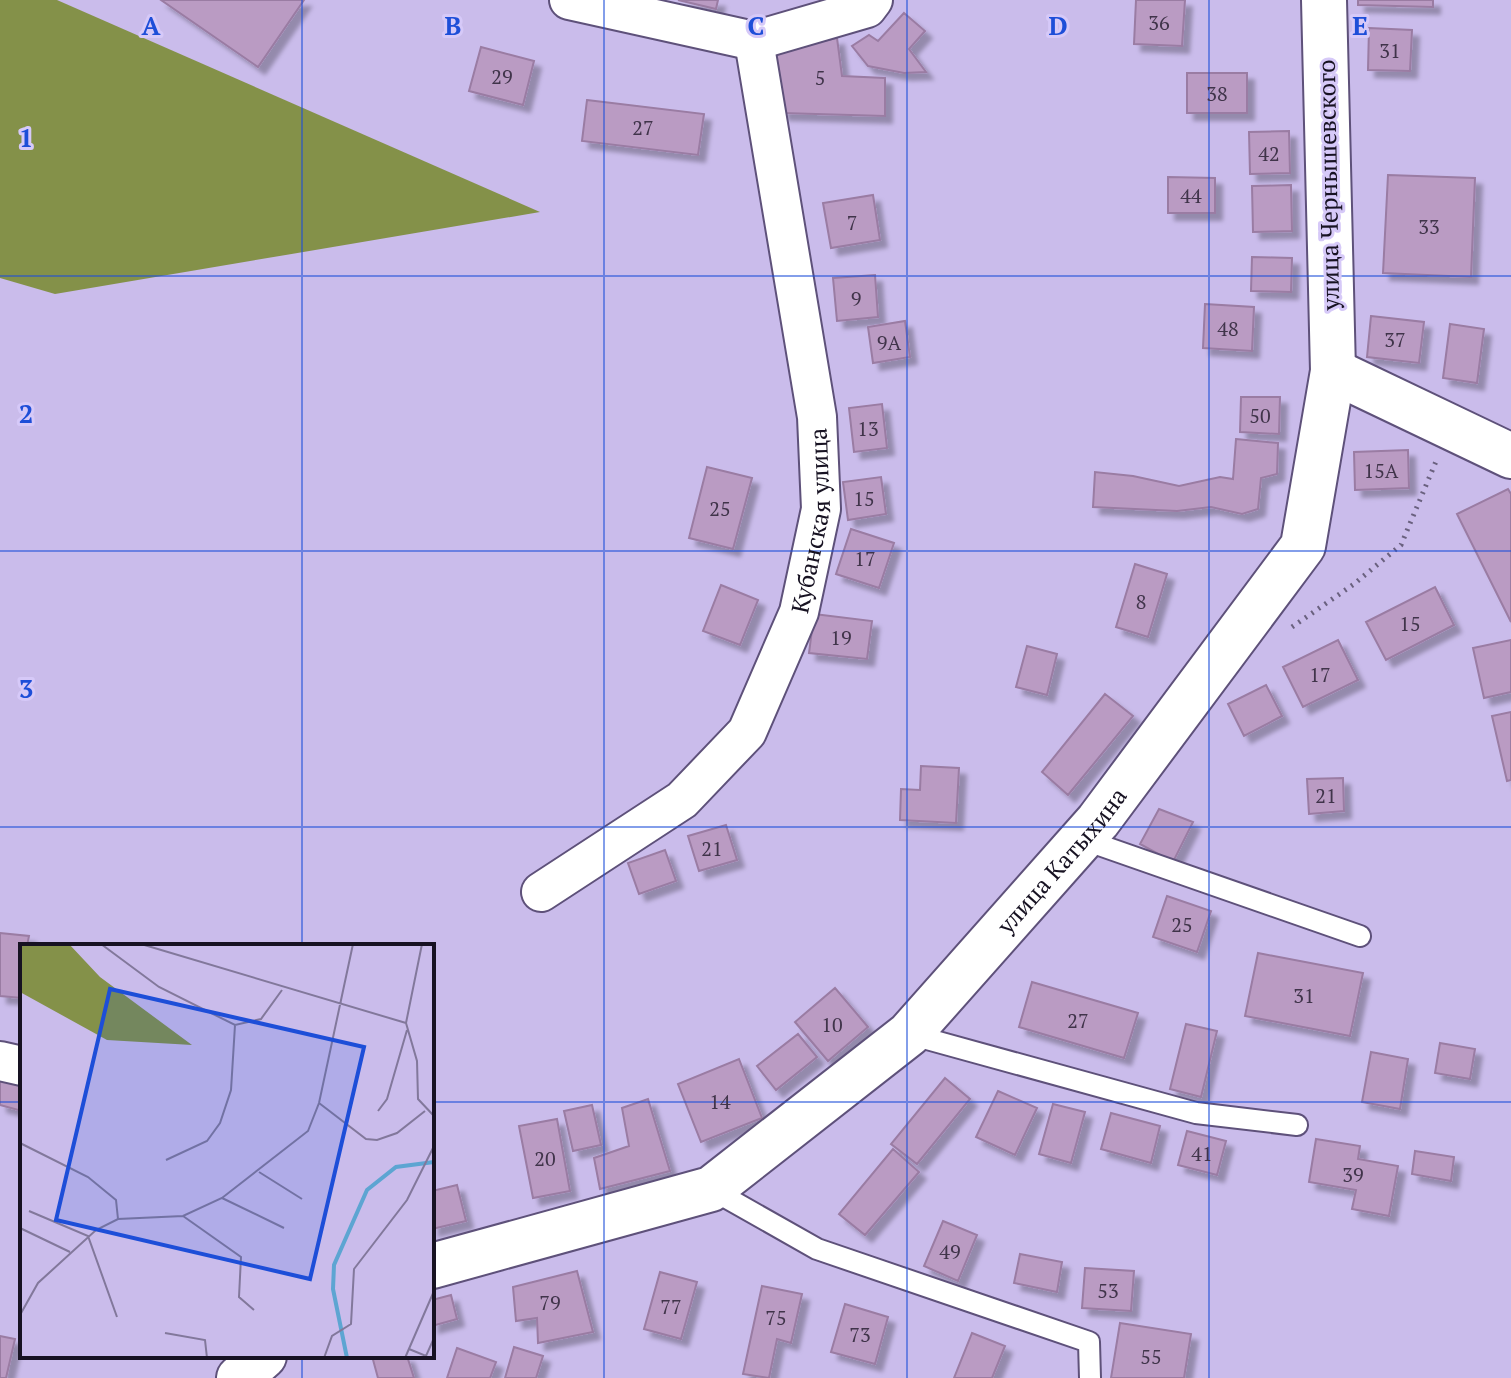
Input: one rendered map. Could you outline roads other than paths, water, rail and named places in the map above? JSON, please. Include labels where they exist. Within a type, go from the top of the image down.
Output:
[{"type":"street","points":[[569,0],[754,41],[867,8],[873,0]]},
{"type":"street","name":"улица Чернышевского","points":[[1324,0],[1333,371]]},
{"type":"street","name":"Кубанская улица","points":[[541,892],[682,800],[747,732],[799,612],[821,509],[817,417],[754,41]]},
{"type":"street","points":[[1333,371],[1511,456]]},
{"type":"street","name":"улица Катыхина","points":[[434,1265],[711,1189],[909,1034],[1082,839],[1303,546],[1333,371]]},
{"type":"street","points":[[0,1061],[20,1066]]},
{"type":"street","points":[[239,1378],[262,1358]]},
{"type":"lane","points":[[1082,839],[1360,936]]},
{"type":"lane","points":[[909,1034],[1196,1113],[1297,1125]]},
{"type":"lane","points":[[711,1189],[817,1249],[1089,1342],[1090,1378]]}]
